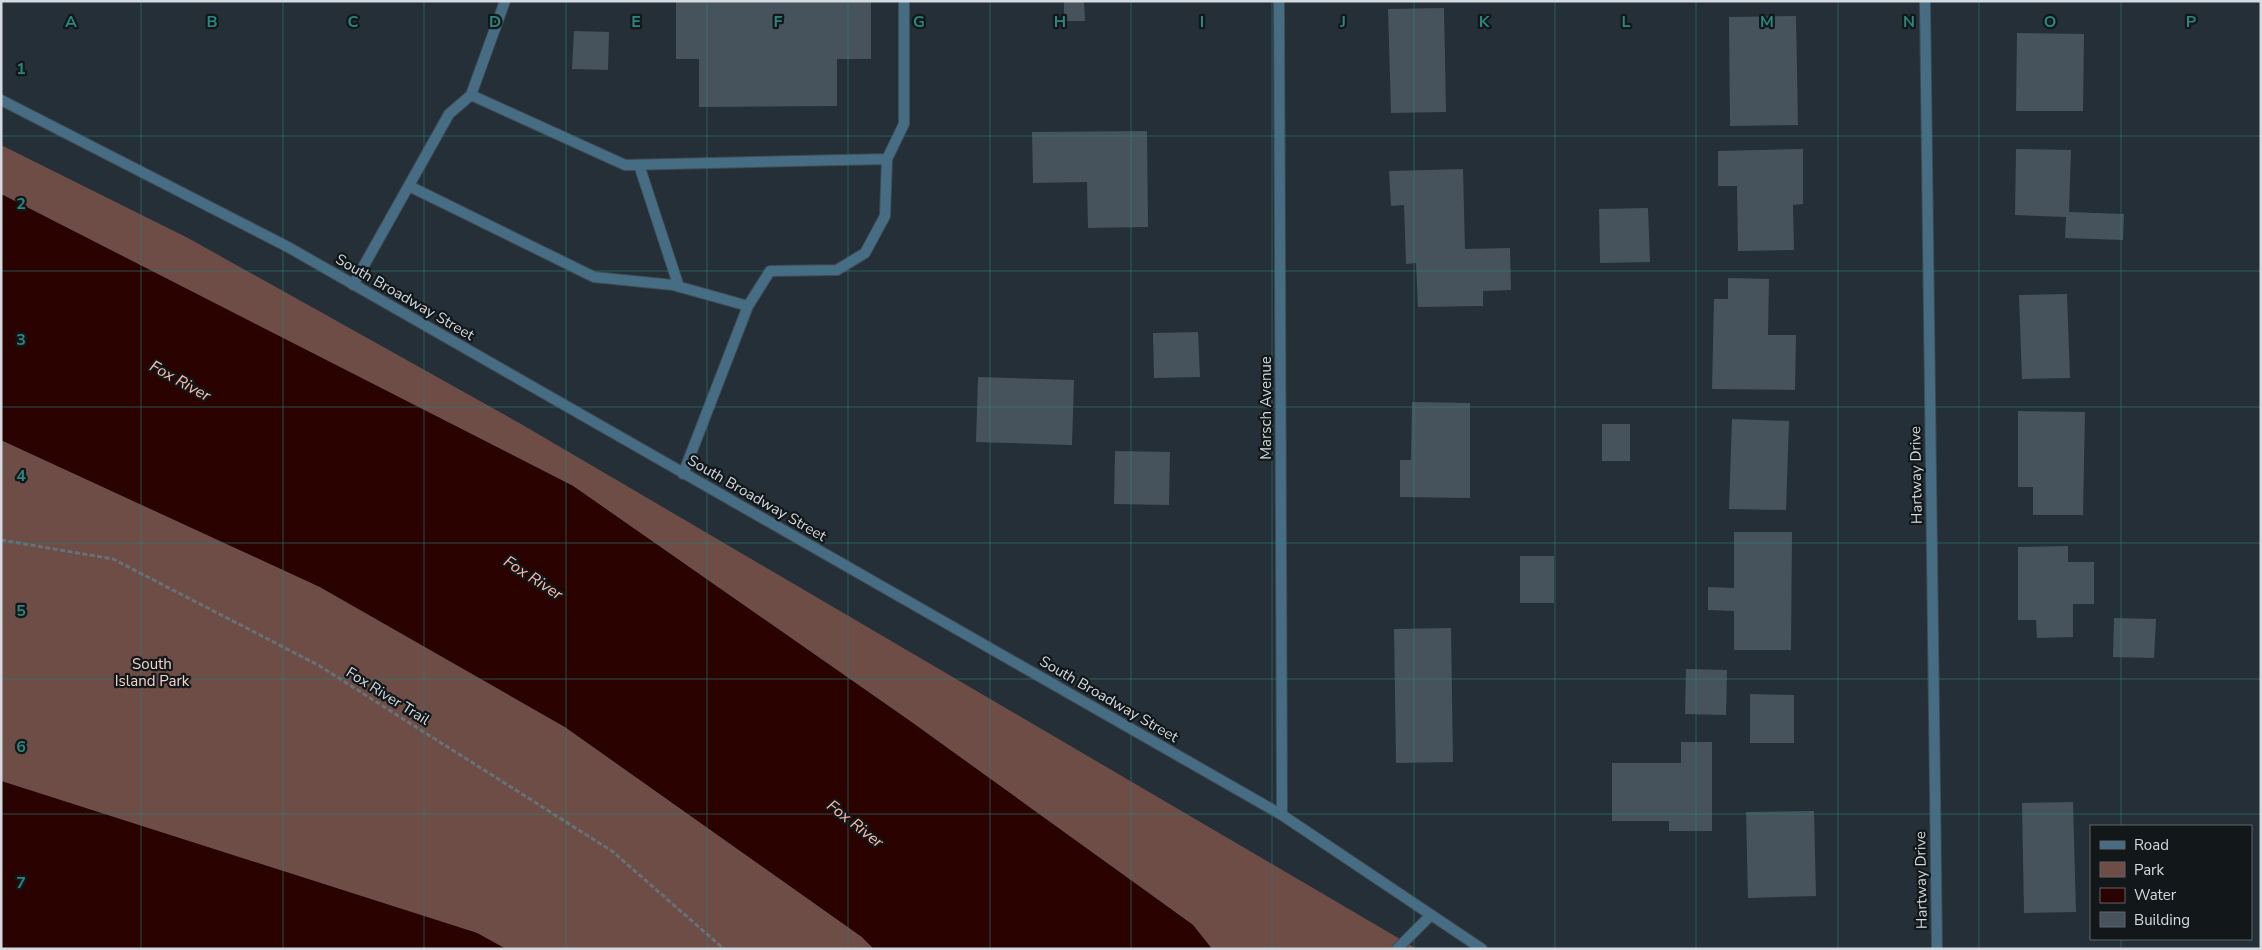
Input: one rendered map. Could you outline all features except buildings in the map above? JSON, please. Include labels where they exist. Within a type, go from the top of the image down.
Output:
[{"type":"street","points":[[353,285],[449,114],[471,95],[505,1]]},
{"type":"street","points":[[683,474],[748,306],[770,271],[837,270],[865,253],[885,216],[887,159],[904,124],[904,1]]},
{"type":"street","name":"Marsch Avenue","points":[[1279,1],[1282,815]]},
{"type":"street","name":"Hartway Drive","points":[[1925,1],[1937,949]]},
{"type":"street","points":[[471,95],[626,166],[887,159]]},
{"type":"street","name":"South Broadway Street","points":[[1,100],[288,247],[1282,815],[1482,949]]},
{"type":"street","points":[[639,166],[679,287]]},
{"type":"street","points":[[409,186],[594,277],[679,287],[748,306]]},
{"type":"street","points":[[1397,949],[1431,915]]},
{"type":"path","name":"Fox River Trail","points":[[1,540],[113,560],[318,665],[612,851],[724,949]]},
{"type":"green space","points":[[1,145],[188,238],[521,424],[1417,949],[1212,949],[1193,925],[910,721],[573,486],[1,194]]},
{"type":"green space","name":"South Island Park","points":[[1,440],[320,587],[565,727],[862,937],[874,949],[506,949],[477,933],[1,781]]},
{"type":"water","name":"Fox River","points":[[1,194],[573,486],[910,721],[1193,925],[1212,949],[874,949],[862,937],[565,727],[320,587],[1,440]]},
{"type":"water","points":[[1,781],[477,933],[506,949],[1,949]]}]
